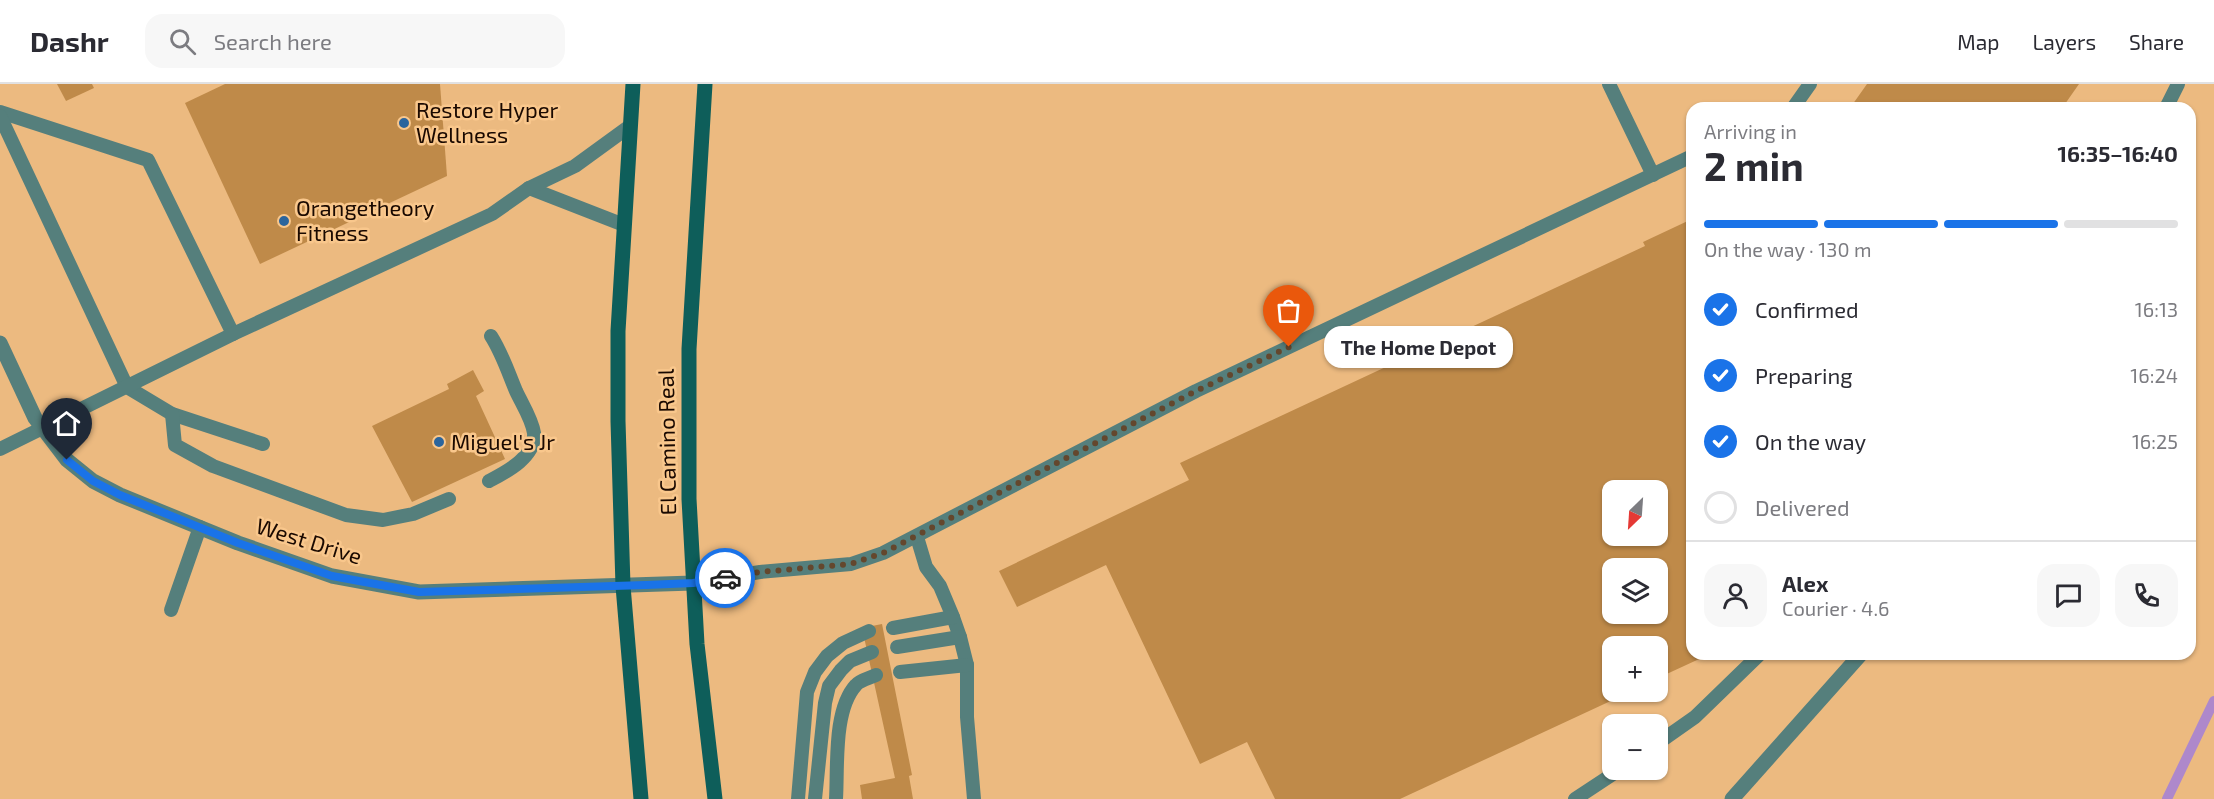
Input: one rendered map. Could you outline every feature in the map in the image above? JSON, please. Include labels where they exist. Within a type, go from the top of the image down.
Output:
[{"type":"main road","points":[[633,84],[618,331],[619,489],[622,586],[641,799]]},
{"type":"main road","name":"El Camino Real","points":[[705,84],[689,349],[689,499],[696,644],[715,799]]},
{"type":"street","name":"West Drive","points":[[0,343],[35,418],[67,460],[93,481],[120,495],[238,543],[332,576],[419,592],[693,583]]},
{"type":"street","points":[[1732,799],[1855,660]]},
{"type":"lane","points":[[1609,84],[1653,175]]},
{"type":"lane","points":[[1797,102],[1810,84]]},
{"type":"lane","points":[[2169,102],[2178,84]]},
{"type":"lane","points":[[0,114],[148,160],[233,334]]},
{"type":"lane","points":[[0,114],[127,387],[172,414],[263,444]]},
{"type":"lane","points":[[0,449],[233,334],[492,214],[529,188],[575,166],[630,126]]},
{"type":"lane","points":[[693,583],[760,572],[851,564],[883,553],[1196,391],[1686,159]]},
{"type":"lane","points":[[529,188],[624,225]]},
{"type":"lane","points":[[489,481],[514,468],[527,453],[534,436],[531,422],[491,336]]},
{"type":"lane","points":[[172,414],[175,445],[213,466],[346,515],[383,520],[413,514],[449,499]]},
{"type":"lane","points":[[171,609],[200,527]]},
{"type":"lane","points":[[917,537],[926,567],[940,586],[960,637],[967,666],[967,717],[974,799]]},
{"type":"lane","points":[[892,628],[952,617]]},
{"type":"lane","points":[[798,799],[807,692],[815,672],[843,643],[868,631]]},
{"type":"lane","points":[[897,647],[960,637]]},
{"type":"lane","points":[[815,799],[825,703],[830,686],[850,661],[872,652]]},
{"type":"lane","points":[[1668,736],[1695,717],[1754,660]]},
{"type":"lane","points":[[900,672],[967,666]]},
{"type":"lane","points":[[836,799],[840,721],[848,695],[857,683],[876,675]]},
{"type":"lane","points":[[1575,799],[1604,780]]},
{"type":"building","points":[[57,84],[92,84],[94,88],[66,101]]},
{"type":"building","points":[[225,84],[440,84],[447,176],[260,264],[185,103]]},
{"type":"building","points":[[1867,84],[2079,84],[2066,102],[1854,102]]},
{"type":"building","points":[[1686,222],[1686,660],[1697,660],[1668,673],[1668,636],[1602,636],[1602,702],[1609,702],[1400,799],[1275,799],[1247,742],[1200,764],[1106,565],[1017,607],[999,571],[1189,480],[1180,463],[1645,246],[1643,242]]},
{"type":"building","name":"Miguel's Jr","points":[[473,370],[484,391],[476,396],[505,459],[412,502],[372,426],[449,389],[447,384]]},
{"type":"building","points":[[882,624],[912,775],[909,776],[913,799],[862,799],[860,785],[895,778],[862,628]]},
{"type":"waterway","points":[[2167,799],[2214,701]]},
{"type":"way so far","points":[[725,578],[760,572],[851,564],[883,553],[1196,391],[1289,347]]},
{"type":"place","name":"Restore Hyper Wellness","points":[[404,123]]},
{"type":"place","name":"Orangetheory Fitness","points":[[284,221]]},
{"type":"place","name":"The Home Depot","points":[[1289,347]]},
{"type":"place","name":"Miguel's Jr","points":[[439,442]]},
{"type":"route","points":[[67,460],[93,481],[120,495],[238,543],[332,576],[419,592],[693,583],[725,578]]}]
